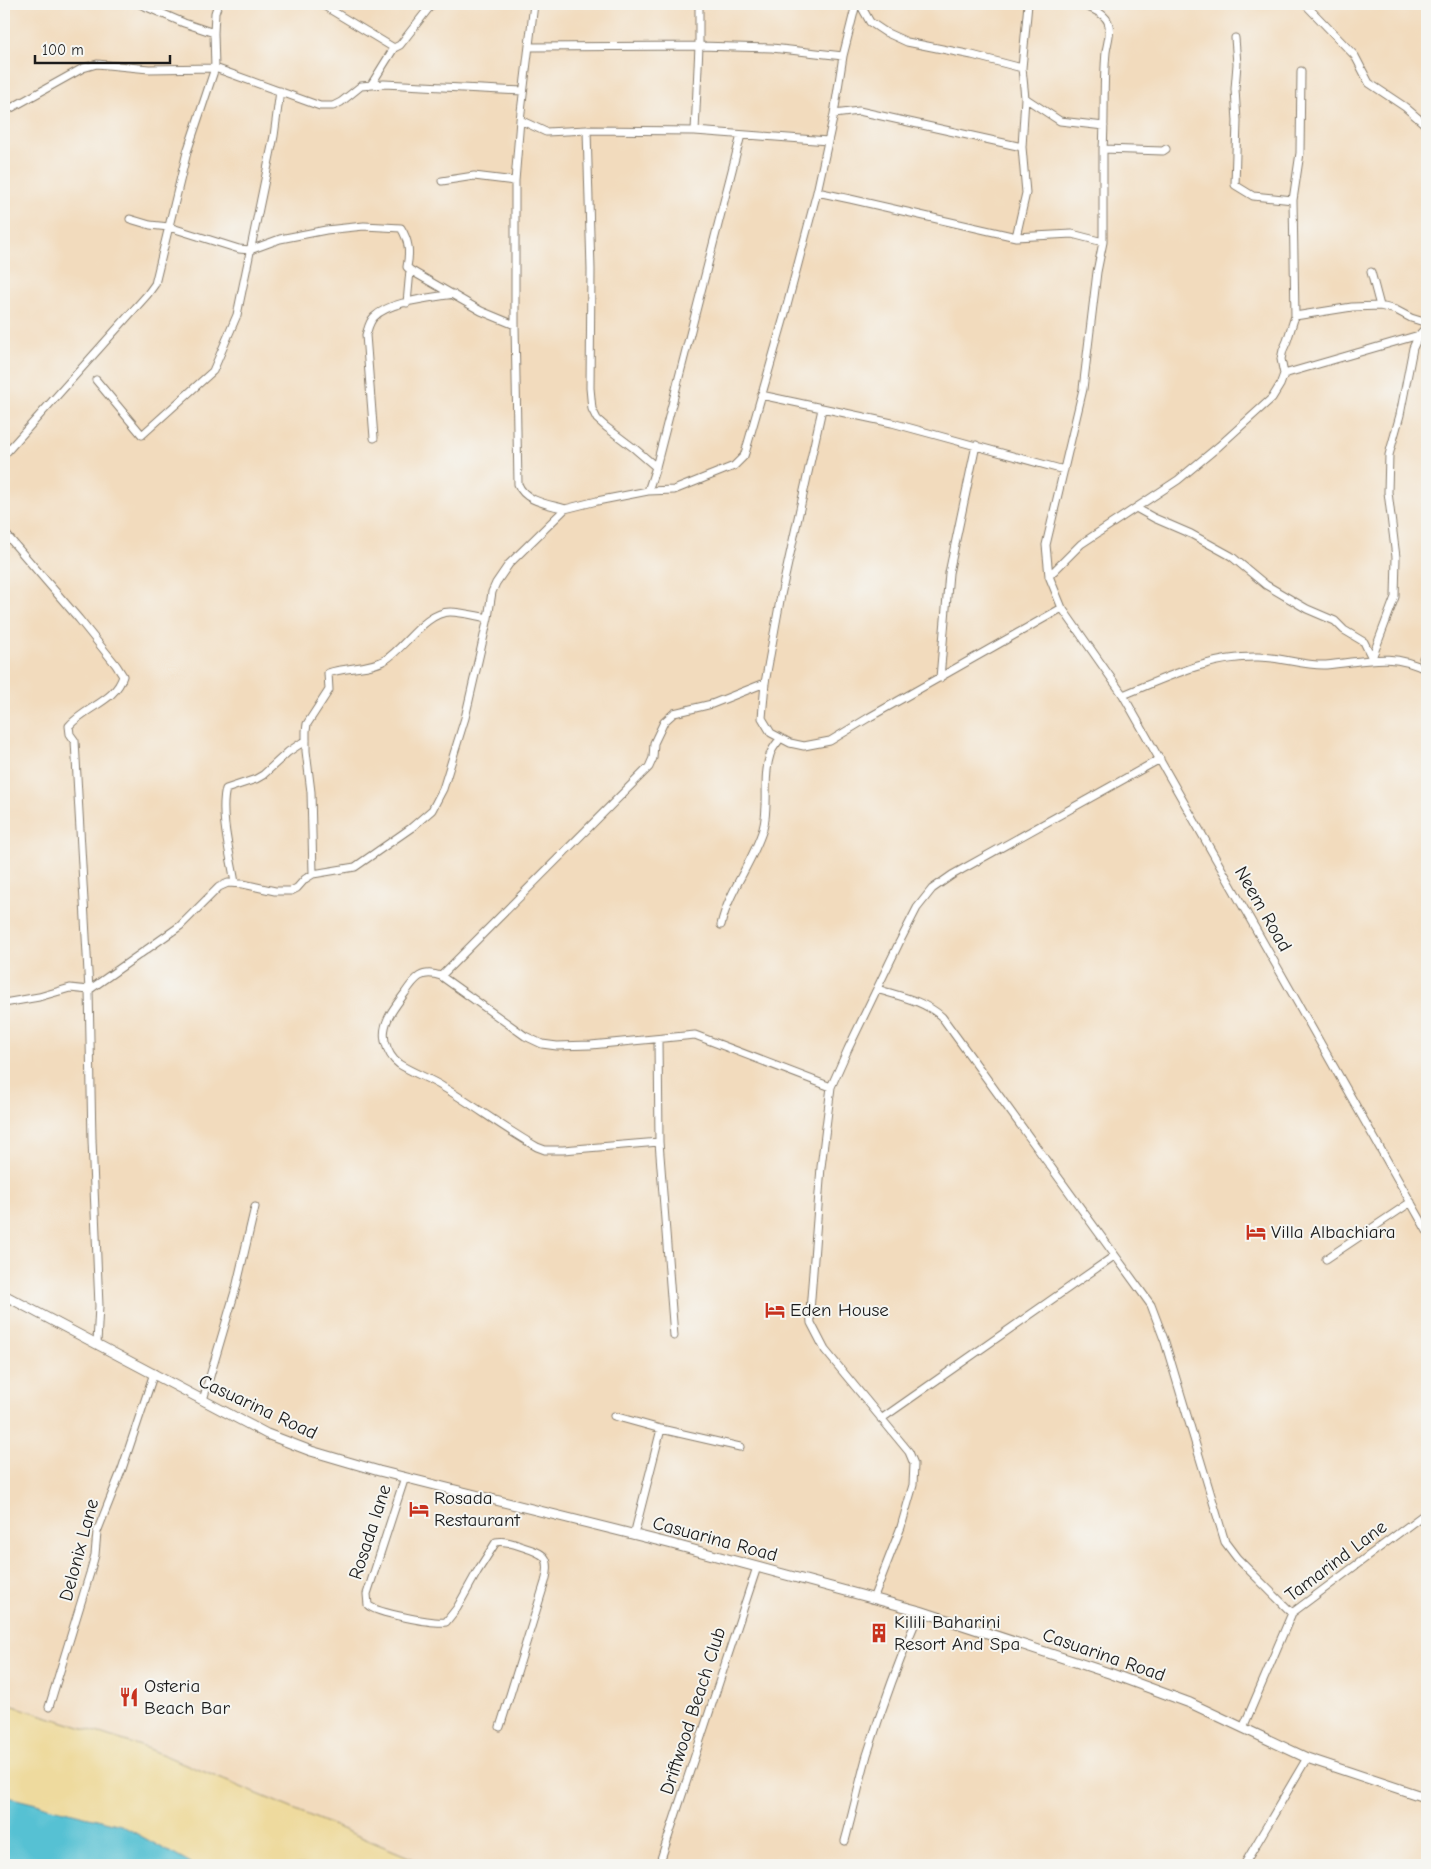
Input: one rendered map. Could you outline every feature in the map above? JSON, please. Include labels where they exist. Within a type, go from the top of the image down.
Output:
[{"type":"street","points":[[140,4],[184,23],[214,33]]},
{"type":"street","points":[[4,455],[6,447],[151,290],[158,274],[187,152],[215,68],[214,33],[215,13],[218,4]]},
{"type":"street","points":[[322,4],[394,48]]},
{"type":"street","points":[[370,85],[394,48],[400,45],[424,17],[432,4]]},
{"type":"street","points":[[534,4],[523,92],[515,181],[518,484],[521,492],[535,500],[566,509]]},
{"type":"street","points":[[695,132],[699,4]]},
{"type":"street","points":[[4,1003],[38,997],[70,988],[89,990],[180,926],[219,887],[235,883],[274,891],[291,891],[313,874],[355,867],[411,828],[432,810],[443,789],[465,718],[488,618],[492,592],[496,582],[509,564],[566,509],[648,491],[678,489],[700,478],[734,466],[740,461],[746,450],[817,192],[834,114],[843,56],[856,4]]},
{"type":"street","points":[[860,4],[870,22],[885,32],[907,42],[972,55],[1022,68]]},
{"type":"street","points":[[1016,237],[1026,194],[1022,147],[1024,98],[1022,68],[1028,4]]},
{"type":"street","name":"Neem Road","points":[[1075,4],[1083,5],[1101,15],[1108,23],[1103,149],[1103,242],[1097,272],[1083,389],[1046,545],[1049,576],[1062,608],[1124,695],[1427,1231]]},
{"type":"street","points":[[1305,4],[1355,56],[1369,83],[1405,107],[1427,126]]},
{"type":"street","points":[[1235,38],[1237,121],[1235,185],[1253,196],[1294,200]]},
{"type":"street","points":[[529,47],[699,46],[772,48],[843,56]]},
{"type":"street","points":[[4,112],[66,76],[97,64],[149,69],[215,68],[320,106],[333,106],[341,102],[356,88],[384,84],[523,92]]},
{"type":"street","points":[[1049,576],[1081,544],[1178,480],[1272,398],[1280,385],[1284,374],[1283,350],[1294,316],[1294,200],[1300,153],[1301,71]]},
{"type":"street","points":[[96,380],[142,435],[213,371],[237,315],[274,136],[280,91]]},
{"type":"street","points":[[1024,98],[1060,121],[1104,126]]},
{"type":"street","points":[[834,114],[859,111],[1022,147]]},
{"type":"street","points":[[520,120],[546,132],[588,130],[695,132],[828,141]]},
{"type":"street","points":[[588,130],[591,270],[590,388],[592,409],[597,419],[656,467]]},
{"type":"street","points":[[648,491],[656,467],[741,136]]},
{"type":"street","points":[[1103,149],[1163,152],[1166,149]]},
{"type":"street","points":[[442,181],[474,176],[515,181]]},
{"type":"street","points":[[817,192],[1016,237],[1072,234],[1103,242]]},
{"type":"street","points":[[130,219],[150,225],[169,227],[239,249],[250,250],[280,239],[326,230],[364,226],[401,228],[407,237],[410,254],[407,267],[410,270],[481,311],[515,325]]},
{"type":"street","points":[[407,303],[410,270]]},
{"type":"street","points":[[1371,272],[1380,306]]},
{"type":"street","points":[[374,438],[366,335],[369,325],[373,318],[395,305],[453,294]]},
{"type":"street","points":[[1294,316],[1352,307],[1380,306],[1396,310],[1427,324],[1413,348],[1400,415],[1389,455],[1388,492],[1396,557],[1395,597],[1372,658]]},
{"type":"street","points":[[1284,374],[1419,335]]},
{"type":"street","points":[[761,395],[892,423],[1064,470]]},
{"type":"street","points":[[822,409],[781,594],[764,683],[762,718],[771,733],[780,739],[804,746],[830,742],[868,718],[1062,608]]},
{"type":"street","points":[[940,678],[949,573],[976,445]]},
{"type":"street","points":[[1136,508],[1191,534],[1231,556],[1266,585],[1307,609],[1336,621],[1344,630],[1364,642],[1372,658]]},
{"type":"street","points":[[4,532],[91,634],[124,676],[117,690],[69,726],[70,734],[75,741],[89,990],[92,1140],[99,1306],[97,1343]]},
{"type":"street","points":[[313,874],[311,792],[306,740],[307,724],[329,690],[328,673],[342,668],[368,666],[383,661],[436,615],[449,612],[488,618]]},
{"type":"street","points":[[1124,695],[1196,665],[1244,657],[1271,657],[1315,665],[1372,658],[1398,659],[1427,670]]},
{"type":"street","points":[[441,976],[649,767],[653,758],[654,743],[664,722],[674,713],[712,704],[764,683]]},
{"type":"street","points":[[721,924],[727,904],[746,869],[763,828],[768,804],[770,754],[780,739]]},
{"type":"street","points":[[235,883],[224,814],[226,790],[256,779],[288,752],[306,740]]},
{"type":"street","points":[[873,1599],[901,1527],[913,1485],[914,1464],[909,1452],[825,1350],[811,1324],[810,1311],[820,1167],[831,1087],[899,943],[925,896],[941,882],[1160,760]]},
{"type":"street","points":[[659,1142],[563,1150],[546,1150],[537,1147],[440,1085],[398,1063],[392,1057],[385,1043],[384,1032],[386,1022],[411,984],[420,975],[432,973],[441,976],[525,1036],[542,1044],[591,1045],[700,1036],[831,1087]]},
{"type":"street","points":[[877,989],[923,1004],[934,1009],[942,1017],[1151,1306],[1225,1542],[1237,1558],[1292,1613]]},
{"type":"street","points":[[658,1039],[659,1142],[674,1336]]},
{"type":"street","points":[[1326,1259],[1411,1202]]},
{"type":"street","points":[[203,1400],[234,1296],[255,1207]]},
{"type":"street","points":[[881,1419],[1114,1256]]},
{"type":"street","name":"Casuarina Road","points":[[4,1295],[267,1434],[291,1444],[332,1458],[757,1567],[920,1611],[1112,1674],[1190,1703],[1307,1758],[1427,1798]]},
{"type":"street","name":"Delonix Lane","points":[[49,1707],[95,1555],[97,1532],[122,1469],[154,1373]]},
{"type":"street","points":[[614,1416],[740,1447]]},
{"type":"street","points":[[634,1535],[661,1429]]},
{"type":"street","name":"Rosada lane","points":[[405,1477],[368,1594],[368,1605],[377,1611],[446,1622],[457,1608],[496,1542],[508,1542],[540,1552],[546,1557],[549,1570],[500,1727]]},
{"type":"street","name":"Tamarind Lane","points":[[1243,1728],[1292,1613],[1427,1512]]},
{"type":"street","name":"Driftwood Beach Club","points":[[660,1865],[757,1567]]},
{"type":"street","points":[[845,1841],[867,1756],[905,1645],[920,1611]]},
{"type":"street","points":[[1248,1863],[1307,1758]]},
{"type":"sand","points":[[4,1703],[147,1748],[428,1865],[168,1865],[4,1796]]},
{"type":"water","points":[[4,1796],[121,1825],[193,1865],[4,1865]]},
{"type":"place","name":"Villa Albachiara","points":[[1256,1232]]},
{"type":"place","name":"Eden House","points":[[775,1310]]},
{"type":"place","name":"Rosada Restaurant","points":[[419,1509]]},
{"type":"place","name":"Kilili Baharini Resort And Spa","points":[[879,1633]]},
{"type":"place","name":"Osteria Beach Bar","points":[[129,1697]]}]
